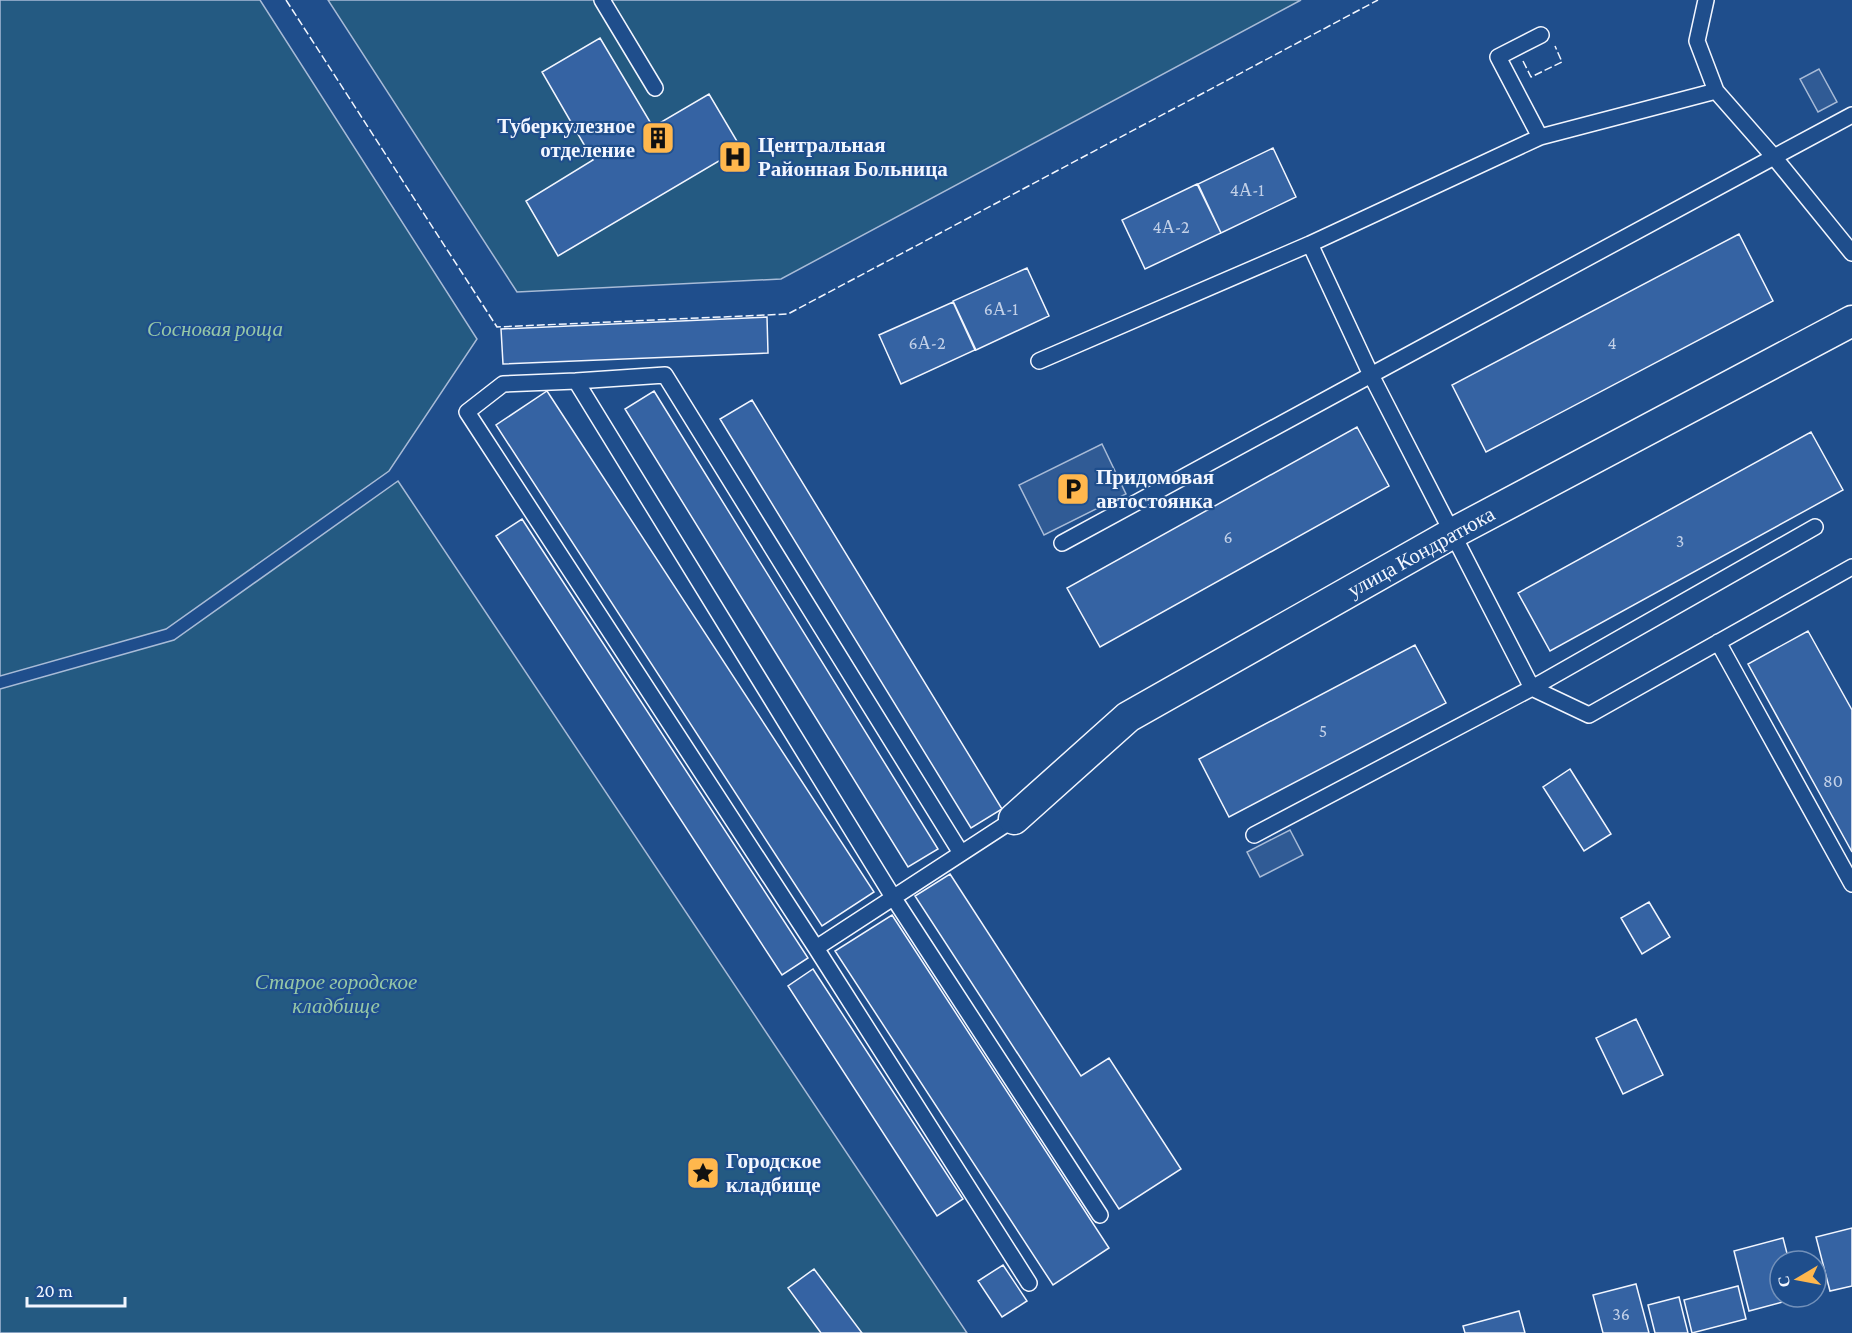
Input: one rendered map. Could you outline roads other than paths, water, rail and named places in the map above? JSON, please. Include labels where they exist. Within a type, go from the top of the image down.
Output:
[{"type":"street","name":"улица Кондратюка","points":[[1014,819],[1128,717],[1454,533],[1852,321]]},
{"type":"lane","points":[[603,0],[655,88]]},
{"type":"lane","points":[[1706,0],[1697,40],[1716,91],[1774,157],[1852,253]]},
{"type":"lane","points":[[1540,137],[1498,57],[1541,35]]},
{"type":"lane","points":[[1039,361],[1310,244],[1540,137],[1716,91]]},
{"type":"lane","points":[[1062,543],[1852,115]]},
{"type":"lane","points":[[1310,244],[1371,375],[1532,688],[1590,715],[1852,567]]},
{"type":"lane","points":[[961,853],[665,375],[503,384],[467,412],[816,948],[1029,1283]]},
{"type":"lane","points":[[576,381],[893,897],[1100,1215]]},
{"type":"lane","points":[[1254,835],[1532,688],[1815,527]]},
{"type":"lane","points":[[1718,642],[1852,884]]},
{"type":"lane","points":[[816,948],[1014,819]]},
{"type":"place","name":"Туберкулезное отделение","points":[[658,138]]},
{"type":"place","name":"Центральная Районная Больница","points":[[735,157]]},
{"type":"place","name":"Придомовая автостоянка","points":[[1073,489]]},
{"type":"place","name":"Городское кладбище","points":[[703,1173]]},
{"type":"park label","name":"Сосновая роща","points":[[215,329]]},
{"type":"park label","name":"Старое городское кладбище","points":[[336,994]]}]
